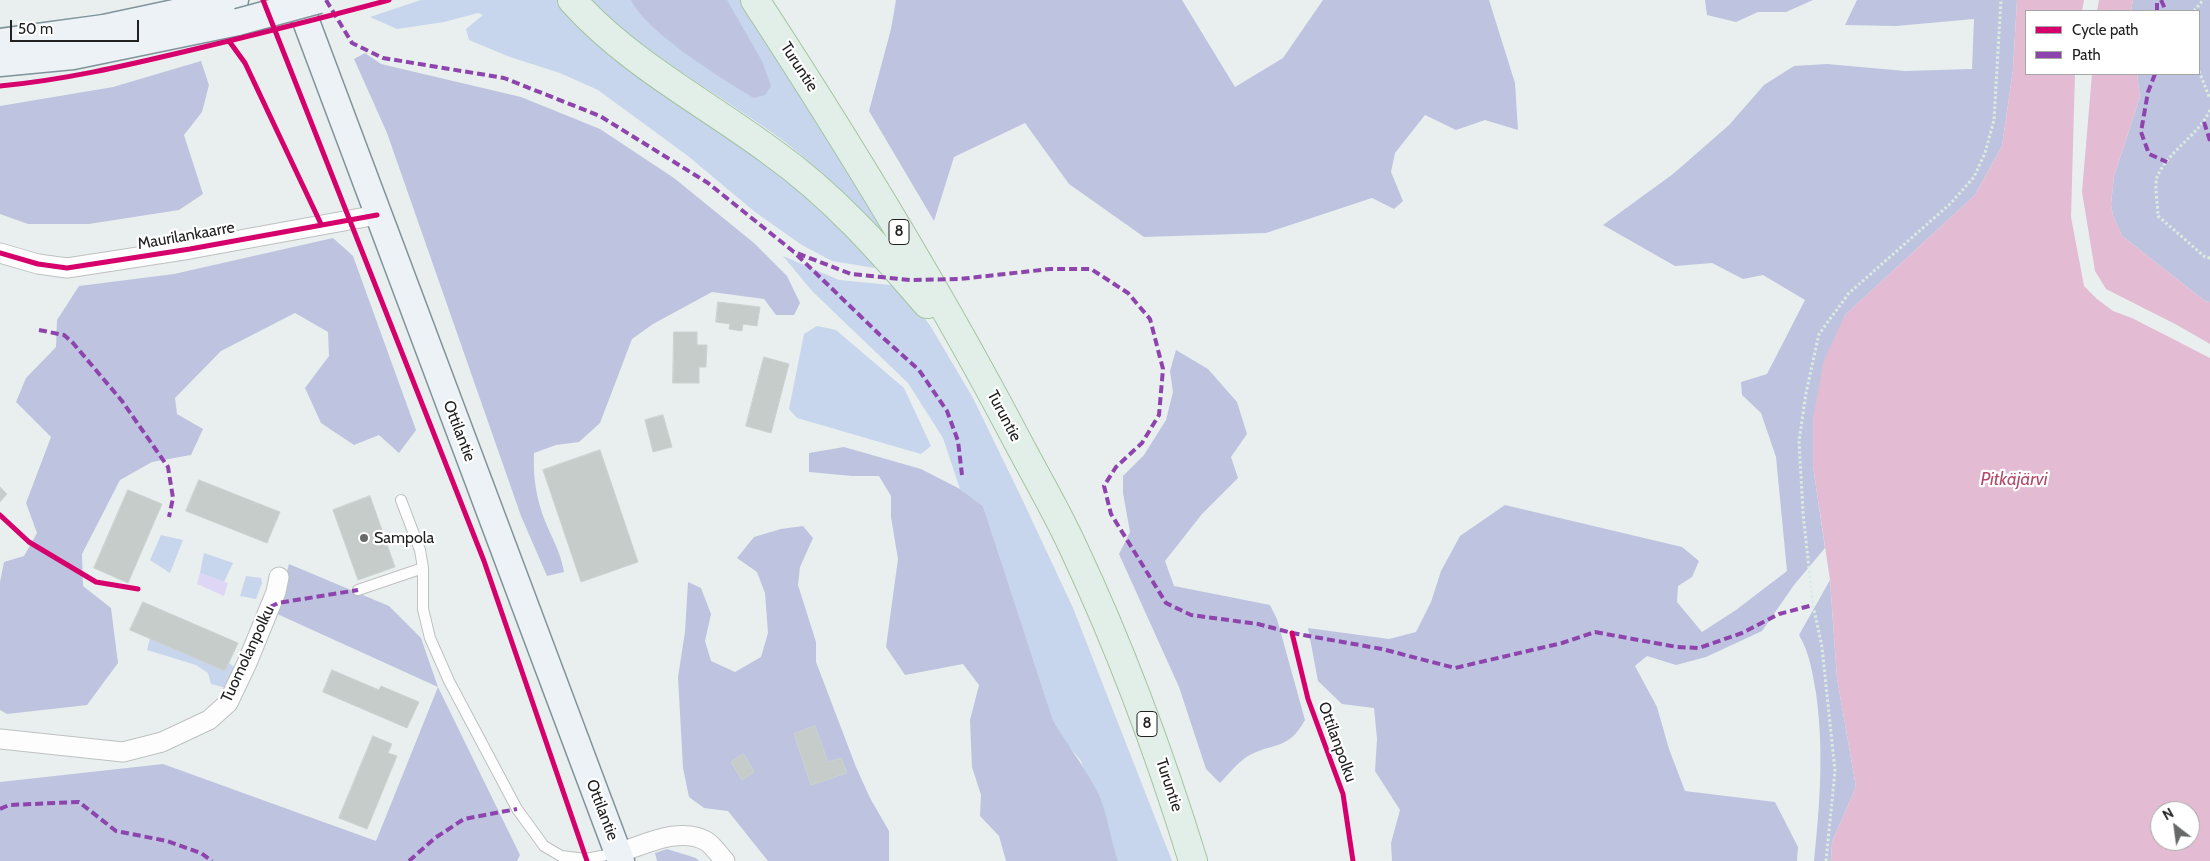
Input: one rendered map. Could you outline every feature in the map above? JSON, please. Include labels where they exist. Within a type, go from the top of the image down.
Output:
[{"type":"highway","points":[[572,0],[601,30],[673,85],[774,153],[827,195],[880,249],[974,358]]},
{"type":"highway","name":"Turuntie","points":[[755,0],[825,107],[974,358],[1073,546],[1164,766],[1193,861]]},
{"type":"main road","name":"Ottilantie","points":[[298,0],[619,857]]},
{"type":"main road","points":[[0,42],[87,31],[235,8],[319,0]]},
{"type":"main road","points":[[0,63],[73,56],[235,8]]},
{"type":"street","name":"Maurilankaarre","points":[[0,253],[38,264],[67,268],[190,249],[377,214]]},
{"type":"street","name":"Tuomolanpolku","points":[[0,739],[123,752],[162,742],[209,720],[228,703],[231,697],[276,592],[279,577]]},
{"type":"street","points":[[619,857],[674,836],[688,836],[706,842],[725,861]]},
{"type":"lane","points":[[401,500],[420,550],[423,568],[423,609],[430,638],[450,681],[517,809],[544,846],[561,856],[586,859],[619,857]]},
{"type":"lane","points":[[358,590],[423,568]]},
{"type":"path","points":[[1826,861],[1835,771],[1822,646],[1812,605],[1802,512],[1799,440],[1806,393],[1819,334],[1849,293],[1950,204],[1974,177],[1985,153],[1994,120],[2001,0]]},
{"type":"path","points":[[2195,10],[2203,0]]},
{"type":"path","points":[[2200,74],[2210,99]]},
{"type":"path","points":[[2210,110],[2204,122],[2174,152],[2157,178],[2158,216],[2204,257],[2210,258]]},
{"type":"shaded area","points":[[421,0],[561,0],[807,189],[881,269],[832,261],[802,245],[755,212],[688,156],[598,90],[560,73],[510,57],[469,40],[466,29],[483,15],[478,13],[444,22],[397,29],[370,17]]},
{"type":"shaded area","points":[[589,0],[742,0],[890,240],[799,153],[760,124],[659,57],[611,20]]},
{"type":"shaded area","points":[[631,0],[727,0],[762,61],[771,86],[765,95],[754,98],[740,90],[668,40],[639,13]]},
{"type":"shaded area","points":[[896,0],[1182,0],[1235,87],[1283,58],[1323,0],[1489,0],[1515,83],[1518,130],[1485,120],[1456,130],[1425,115],[1395,153],[1391,172],[1403,201],[1394,209],[1372,198],[1266,233],[1144,237],[1069,184],[1025,123],[954,157],[934,221],[869,111],[891,29]]},
{"type":"shaded area","points":[[1705,0],[1813,0],[1786,12],[1758,12],[1736,22],[1707,15]]},
{"type":"shaded area","points":[[1857,0],[2017,0],[2013,70],[2002,146],[1975,195],[1845,315],[1813,418],[1813,466],[1825,548],[1794,585],[1762,631],[1706,657],[1676,665],[1647,656],[1635,666],[1657,707],[1669,749],[1685,791],[1775,802],[1798,847],[1797,861],[1392,861],[1391,843],[1400,810],[1375,771],[1377,739],[1374,708],[1342,704],[1318,681],[1308,628],[1389,639],[1416,632],[1431,602],[1441,571],[1460,536],[1505,505],[1682,547],[1699,561],[1692,577],[1678,586],[1677,602],[1702,632],[1736,610],[1787,571],[1776,457],[1761,413],[1742,395],[1741,382],[1767,374],[1805,300],[1763,275],[1743,279],[1712,263],[1675,266],[1603,225],[1673,174],[1729,125],[1764,85],[1794,66],[1827,64],[1905,71],[1972,69],[1974,19],[1896,26],[1845,25]]},
{"type":"shaded area","points":[[2133,0],[2210,0],[2210,302],[2205,301],[2122,236],[2113,216],[2111,204],[2114,176],[2140,97],[2137,75],[2200,75],[2200,10],[2131,10]]},
{"type":"shaded area","points":[[365,53],[381,64],[521,97],[600,129],[674,178],[754,243],[787,276],[800,303],[794,315],[776,315],[764,299],[712,292],[653,324],[632,339],[600,423],[579,442],[556,445],[534,453],[534,471],[539,504],[558,551],[564,572],[547,576],[521,516],[387,133],[354,59]]},
{"type":"shaded area","points":[[201,61],[209,85],[202,112],[184,135],[203,194],[179,210],[89,224],[28,224],[0,214],[0,106],[113,87]]},
{"type":"shaded area","points":[[333,238],[353,256],[416,430],[399,453],[379,435],[354,445],[321,423],[305,388],[329,356],[328,332],[295,313],[221,351],[175,398],[177,414],[203,429],[191,455],[152,462],[120,480],[82,554],[83,586],[111,608],[118,663],[87,705],[7,714],[0,710],[0,582],[4,562],[24,556],[37,533],[26,503],[51,437],[16,402],[26,378],[56,347],[57,320],[79,286],[174,274]]},
{"type":"shaded area","points":[[783,256],[839,280],[901,286],[931,327],[973,398],[1073,608],[1172,861],[1118,861],[1081,761],[1067,744],[1053,720],[983,506],[960,489],[943,438],[908,383],[812,291]]},
{"type":"shaded area","points":[[817,326],[836,330],[904,388],[931,446],[921,454],[797,418],[789,409],[804,334]]},
{"type":"shaded area","points":[[1176,350],[1208,369],[1237,402],[1247,434],[1231,457],[1238,478],[1202,514],[1165,561],[1174,586],[1270,605],[1277,619],[1305,720],[1292,737],[1280,744],[1248,756],[1220,783],[1206,769],[1179,687],[1119,554],[1130,532],[1123,493],[1123,476],[1144,455],[1166,420],[1173,392],[1170,371]]},
{"type":"shaded area","points":[[844,447],[921,469],[960,489],[983,506],[1053,720],[1098,793],[1118,861],[1006,861],[999,836],[980,816],[981,795],[972,767],[970,720],[979,685],[963,664],[905,675],[886,647],[898,559],[891,517],[891,496],[879,476],[852,476],[809,472],[809,453]]},
{"type":"shaded area","points":[[803,526],[813,538],[800,567],[798,585],[816,642],[816,662],[856,767],[870,798],[889,831],[889,861],[768,861],[728,811],[704,808],[689,797],[683,768],[678,677],[685,632],[688,582],[701,588],[711,614],[705,641],[711,661],[735,672],[761,657],[768,633],[765,593],[757,572],[737,558],[754,537],[781,529]]},
{"type":"shaded area","points":[[161,535],[183,540],[170,573],[150,560]]},
{"type":"shaded area","points":[[204,553],[233,563],[224,582],[200,573]]},
{"type":"shaded area","points":[[289,564],[389,606],[421,638],[438,687],[275,613]]},
{"type":"shaded area","points":[[200,573],[228,583],[224,596],[197,584]]},
{"type":"shaded area","points":[[246,576],[261,578],[262,583],[256,599],[240,596]]},
{"type":"shaded area","points":[[1830,580],[1837,678],[1856,787],[1832,842],[1831,861],[1814,861],[1819,798],[1820,735],[1812,670],[1806,649],[1799,635]]},
{"type":"shaded area","points":[[150,638],[225,671],[229,663],[242,673],[234,690],[211,684],[208,673],[196,665],[147,650]]},
{"type":"shaded area","points":[[438,687],[520,855],[517,861],[0,861],[0,782],[163,764],[376,841]]},
{"type":"shaded area","points":[[667,849],[696,858],[699,861],[657,861],[655,853]]},
{"type":"water","name":"Pitkäjärvi","points":[[2017,0],[2084,0],[2082,10],[2025,10],[2025,75],[2075,75],[2071,217],[2084,286],[2113,311],[2132,318],[2210,358],[2210,861],[1831,861],[1832,842],[1856,787],[1837,678],[1830,580],[1813,466],[1813,418],[1824,360],[1845,315],[1975,195],[2002,146],[2013,70]]},
{"type":"water","points":[[2099,0],[2133,0],[2131,10],[2097,10]]},
{"type":"water","points":[[2092,75],[2137,75],[2140,97],[2114,176],[2111,204],[2113,216],[2122,236],[2205,301],[2210,302],[2210,344],[2106,289],[2095,271],[2082,192]]},
{"type":"building","points":[[718,302],[760,307],[757,326],[743,324],[742,331],[729,329],[730,324],[716,322]]},
{"type":"building","points":[[674,332],[697,332],[697,345],[707,345],[706,367],[699,367],[699,383],[673,383]]},
{"type":"building","points":[[764,357],[789,364],[771,433],[746,426]]},
{"type":"building","points":[[663,415],[672,447],[653,452],[645,420]]},
{"type":"building","points":[[600,450],[638,562],[581,582],[543,470]]},
{"type":"building","points":[[199,480],[280,512],[267,543],[186,511]]},
{"type":"building","points":[[0,487],[7,494],[0,502]]},
{"type":"building","points":[[128,490],[162,504],[128,583],[94,568]]},
{"type":"building","name":"Sampola","points":[[370,496],[395,567],[358,580],[333,510]]},
{"type":"building","points":[[143,602],[238,643],[225,671],[130,630]]},
{"type":"building","points":[[332,670],[379,690],[381,686],[419,702],[407,728],[323,692]]},
{"type":"building","points":[[815,726],[828,762],[841,758],[847,773],[811,785],[794,734]]},
{"type":"building","points":[[373,736],[392,744],[388,753],[397,756],[367,829],[339,818]]},
{"type":"building","points":[[744,754],[754,772],[742,780],[731,762]]},
{"type":"marked path","points":[[326,0],[352,43],[383,58],[504,78],[600,116],[708,183],[794,252],[851,274],[910,280],[960,279],[1050,269],[1091,269],[1128,293],[1150,319],[1163,369],[1159,415],[1142,443],[1116,467],[1104,486],[1111,514],[1166,603],[1191,615],[1258,624],[1292,633],[1382,649],[1455,668],[1562,643],[1595,632],[1677,647],[1699,648],[1742,633],[1779,614],[1813,605]]},
{"type":"marked path","points":[[2157,0],[2157,10]]},
{"type":"marked path","points":[[2161,0],[2166,10]]},
{"type":"marked path","points":[[2155,75],[2148,92],[2141,132],[2149,154],[2167,162]]},
{"type":"marked path","points":[[2204,122],[2210,141]]},
{"type":"marked path","points":[[797,255],[919,370],[947,411],[958,441],[962,475]]},
{"type":"marked path","points":[[39,330],[64,335],[73,343],[122,401],[168,467],[173,498],[169,517]]},
{"type":"marked path","points":[[270,607],[278,603],[358,590]]},
{"type":"marked path","points":[[0,809],[9,805],[79,802],[116,831],[167,841],[201,853],[212,861]]},
{"type":"marked path","points":[[409,861],[435,838],[464,819],[517,809]]},
{"type":"cycle path","points":[[263,0],[484,561],[587,861]]},
{"type":"cycle path","points":[[0,86],[47,80],[117,67],[263,33],[389,0]]},
{"type":"cycle path","points":[[229,41],[245,63],[321,224]]},
{"type":"cycle path","points":[[0,253],[38,264],[67,268],[190,249],[377,215]]},
{"type":"cycle path","points":[[0,515],[29,542],[96,582],[138,589]]},
{"type":"cycle path","name":"Ottilanpolku","points":[[1292,633],[1308,699],[1343,794],[1353,861]]},
{"type":"place","name":"Sampola","points":[[364,538]]}]
